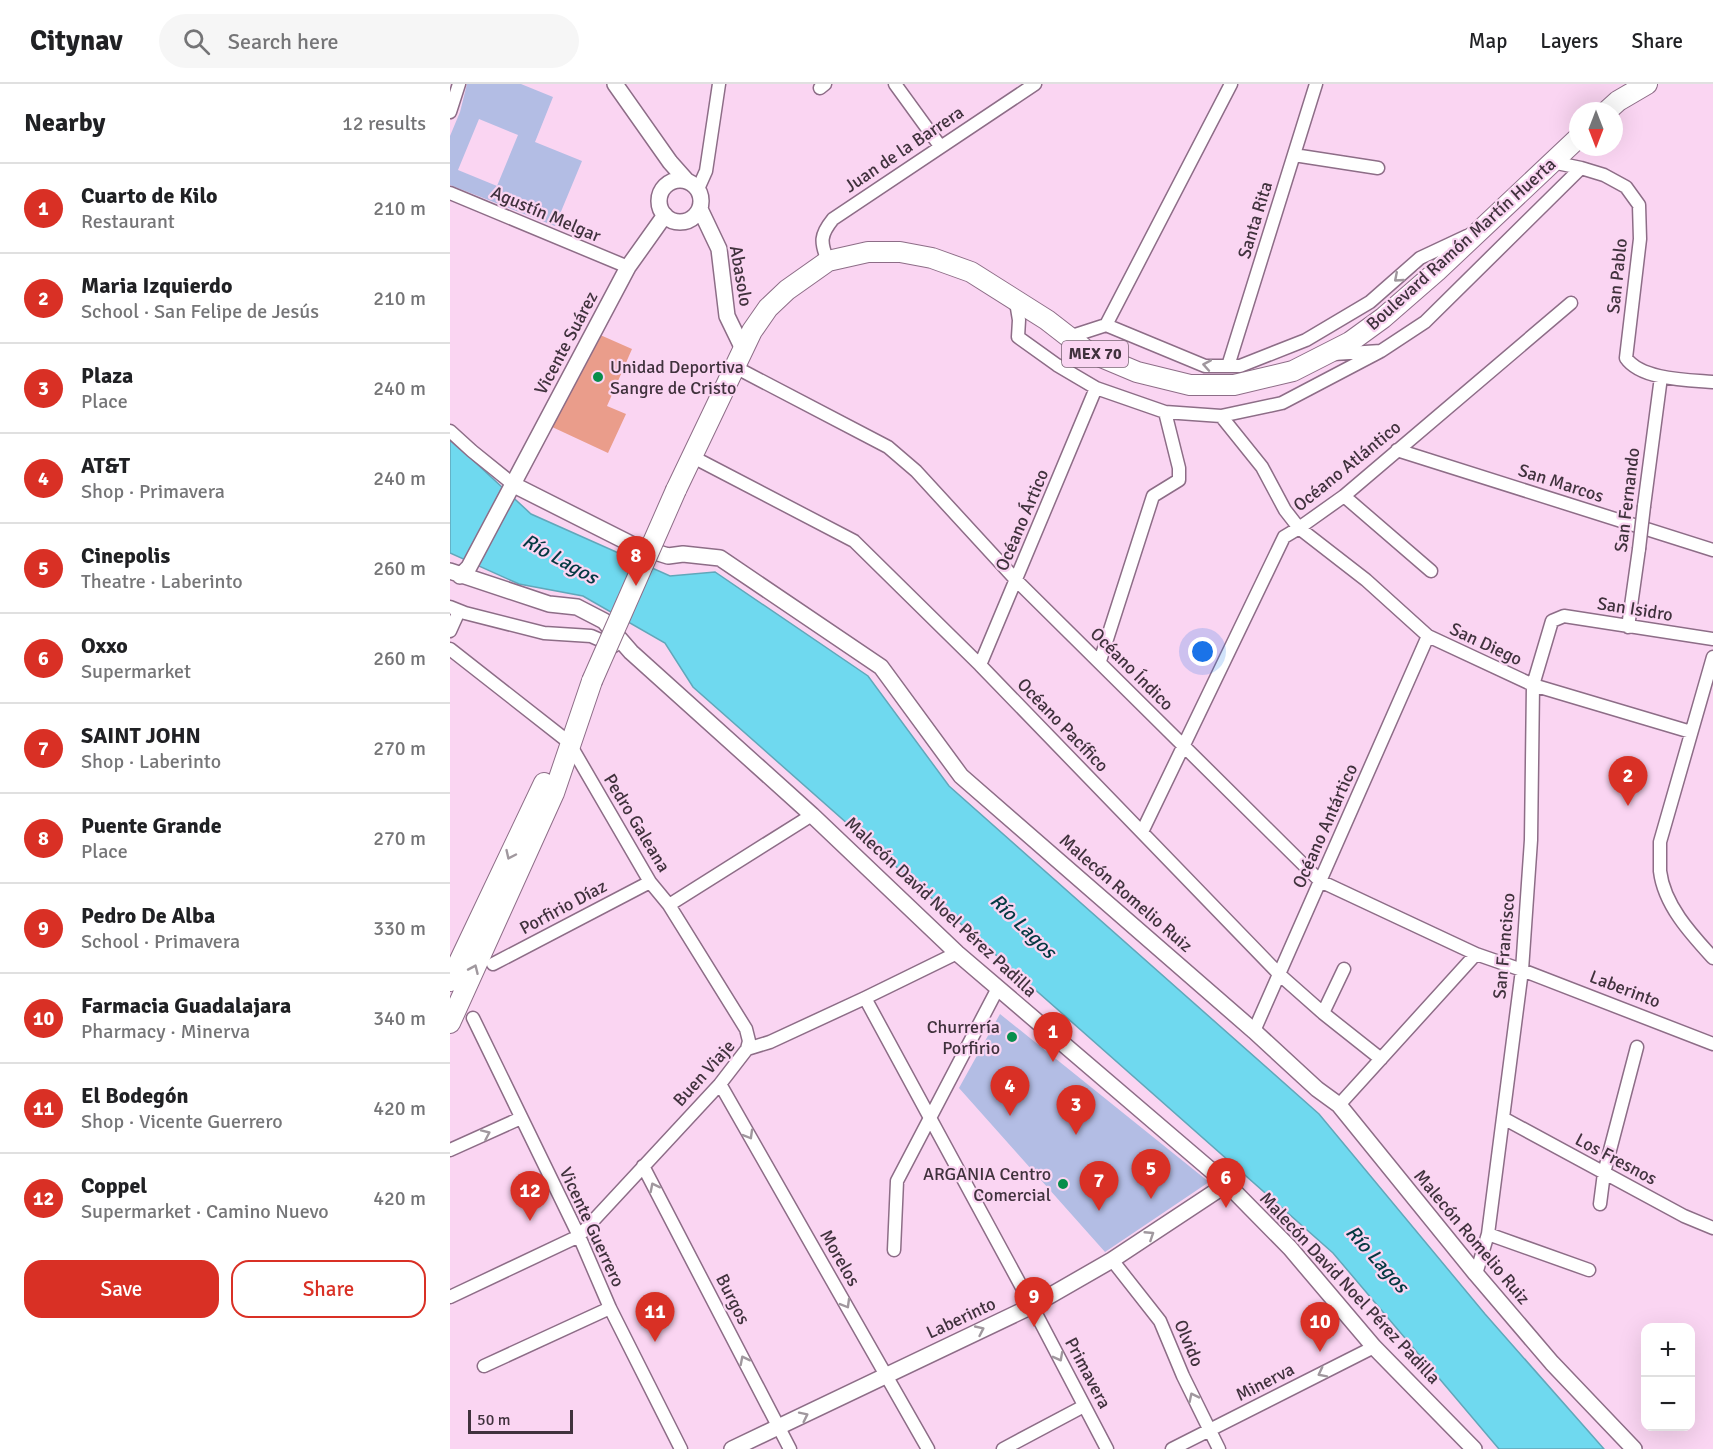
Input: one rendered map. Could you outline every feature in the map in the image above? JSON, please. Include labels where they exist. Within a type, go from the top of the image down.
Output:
[{"type":"main road","points":[[1617,102],[1647,84]]},
{"type":"main road","name":"Boulevard Ramón Martín Huerta","points":[[571,738],[592,681],[691,456],[752,331],[768,308],[787,290],[828,261],[868,252],[900,252],[932,258],[970,272],[1047,320],[1087,351],[1137,372],[1190,385],[1234,385],[1293,371],[1350,342],[1383,318],[1484,228],[1569,146]]},
{"type":"main road","points":[[450,981],[571,738]]},
{"type":"main road","points":[[450,1023],[554,793],[571,738]]},
{"type":"street","points":[[450,112],[459,84]]},
{"type":"street","points":[[615,84],[670,162],[692,185],[701,202],[696,215],[684,222],[670,220],[664,216],[659,203],[662,190],[672,181],[692,185]]},
{"type":"street","points":[[692,185],[706,171],[719,84]]},
{"type":"street","points":[[895,84],[940,146]]},
{"type":"street","name":"Juan de la Barrera","points":[[828,261],[822,248],[823,232],[833,219],[940,146],[1018,88],[1035,84]]},
{"type":"street","points":[[1106,325],[1231,84]]},
{"type":"street","name":"Santa Rita","points":[[1228,366],[1316,84]]},
{"type":"street","points":[[1294,155],[1378,168]]},
{"type":"street","name":"San Pablo","points":[[1552,162],[1604,175],[1626,187],[1639,205],[1640,239],[1626,358],[1631,365],[1661,377],[1713,382]]},
{"type":"street","points":[[1016,302],[1019,320],[1018,337],[1057,365],[1096,388],[1165,412],[1221,416],[1282,404],[1381,351],[1425,322],[1581,168]]},
{"type":"street","name":"Agustín Melgar","points":[[450,193],[628,267]]},
{"type":"street","name":"Abasolo","points":[[700,209],[719,249],[727,316],[739,358]]},
{"type":"street","name":"Vicente Suárez","points":[[460,571],[512,489],[628,267],[664,216]]},
{"type":"street","points":[[1069,337],[1106,325],[1205,366],[1240,366],[1306,340],[1370,302],[1420,258],[1484,228]]},
{"type":"street","name":"Océano Atlántico","points":[[1142,832],[1284,537],[1344,496],[1571,303]]},
{"type":"street","points":[[1324,355],[1381,351]]},
{"type":"street","name":"Océano Índico","points":[[739,358],[888,447],[916,471],[1016,580],[1320,881],[1476,954],[1522,970]]},
{"type":"street","name":"San Fernando","points":[[1628,627],[1661,377]]},
{"type":"street","name":"Océano Ártico","points":[[980,665],[1096,388]]},
{"type":"street","points":[[1100,661],[1153,496],[1179,480],[1179,468],[1165,412]]},
{"type":"street","name":"San Diego","points":[[1221,416],[1262,467],[1284,510],[1299,528],[1366,580],[1428,636],[1533,685],[1690,732]]},
{"type":"street","points":[[450,431],[512,489]]},
{"type":"street","name":"San Marcos","points":[[1397,450],[1713,550]]},
{"type":"street","name":"Océano Pacífico","points":[[691,456],[854,541],[980,665],[1280,975],[1381,1059]]},
{"type":"street","name":"Malecón Romelio Ruiz","points":[[512,489],[633,545],[668,556],[683,554],[720,558],[881,667],[961,776],[1339,1106],[1552,1363],[1634,1449]]},
{"type":"street","points":[[1344,496],[1431,571]]},
{"type":"street","name":"Malecón David Noel Pérez Padilla","points":[[460,571],[549,604],[577,607],[604,621],[631,652],[813,815],[957,952],[1227,1184],[1290,1248],[1374,1347],[1474,1449]]},
{"type":"street","points":[[450,631],[455,609],[544,633],[591,636],[631,652]]},
{"type":"street","name":"San Isidro","points":[[1551,621],[1564,616],[1713,639]]},
{"type":"street","name":"San Francisco","points":[[1476,1274],[1488,1234],[1522,970],[1531,840],[1533,685],[1551,621]]},
{"type":"street","name":"Océano Antártico","points":[[1254,1031],[1428,636]]},
{"type":"street","name":"Pedro Galeana","points":[[450,649],[571,738],[650,882],[669,905],[746,1029],[749,1041],[747,1049]]},
{"type":"street","points":[[1713,657],[1660,842],[1660,872],[1667,895],[1687,929],[1713,958]]},
{"type":"street","points":[[669,905],[813,815]]},
{"type":"street","name":"Porfirio Díaz","points":[[493,964],[650,882]]},
{"type":"street","name":"Buen Viaje","points":[[579,1236],[720,1084],[747,1049],[770,1042],[957,952]]},
{"type":"street","points":[[1339,1106],[1476,954]]},
{"type":"street","points":[[1323,1013],[1344,969]]},
{"type":"street","name":"Laberinto","points":[[1522,970],[1713,1044]]},
{"type":"street","points":[[894,1250],[897,1182],[998,988]]},
{"type":"street","name":"Primavera","points":[[865,998],[1107,1449]]},
{"type":"street","name":"Vicente Guerrero","points":[[473,1018],[579,1236],[610,1308],[681,1449]]},
{"type":"street","points":[[1600,1204],[1604,1173],[1637,1047]]},
{"type":"street","name":"Morelos","points":[[720,1084],[928,1449]]},
{"type":"street","points":[[450,1150],[521,1118]]},
{"type":"street","name":"Los Fresnos","points":[[1503,1118],[1684,1216],[1713,1228]]},
{"type":"street","name":"Burgos","points":[[644,1166],[790,1449]]},
{"type":"street","name":"Laberinto","points":[[732,1449],[1032,1306],[1112,1260],[1227,1184]]},
{"type":"street","points":[[1488,1234],[1589,1270]]},
{"type":"street","points":[[450,1297],[579,1236]]},
{"type":"street","name":"Olvido","points":[[1112,1260],[1160,1321],[1219,1449]]},
{"type":"street","points":[[484,1366],[610,1308]]},
{"type":"street","name":"Minerva","points":[[1172,1449],[1374,1347]]},
{"type":"street","points":[[1003,1449],[1084,1406]]},
{"type":"shaded area","name":"Unidad Deportiva Sangre de Cristo","points":[[598,334],[632,349],[607,406],[626,414],[608,453],[550,426]]},
{"type":"water","name":"Río Lagos","points":[[450,439],[531,514],[670,576],[715,572],[868,676],[949,786],[1319,1114],[1485,1314],[1604,1449],[1499,1449],[1333,1253],[693,687],[665,643],[583,596],[519,584],[450,553]]},
{"type":"building","points":[[467,84],[521,84],[553,97],[535,142],[582,161],[555,226],[450,185],[450,136],[460,112]],"holes":[[[479,119],[518,135],[497,186],[458,170]]]},
{"type":"building","points":[[1000,1014],[1209,1182],[1105,1252],[959,1088]]},
{"type":"place","name":"Unidad Deportiva Sangre de Cristo","points":[[598,377]]},
{"type":"place","name":"Puente Grande","points":[[636,586]]},
{"type":"place","name":"Maria Izquierdo","points":[[1628,806]]},
{"type":"place","name":"Churrería Porfirio","points":[[1012,1037]]},
{"type":"place","name":"Cuarto de Kilo","points":[[1053,1062]]},
{"type":"place","name":"AT&T","points":[[1010,1116]]},
{"type":"place","name":"Plaza","points":[[1076,1135]]},
{"type":"place","name":"ARGANIA Centro Comercial","points":[[1063,1184]]},
{"type":"place","name":"Cinepolis","points":[[1151,1199]]},
{"type":"place","name":"Oxxo","points":[[1226,1208]]},
{"type":"place","name":"SAINT JOHN","points":[[1099,1211]]},
{"type":"place","name":"Coppel","points":[[530,1221]]},
{"type":"place","name":"Pedro De Alba","points":[[1034,1327]]},
{"type":"place","name":"El Bodegón","points":[[655,1342]]},
{"type":"place","name":"Farmacia Guadalajara","points":[[1320,1352]]}]
